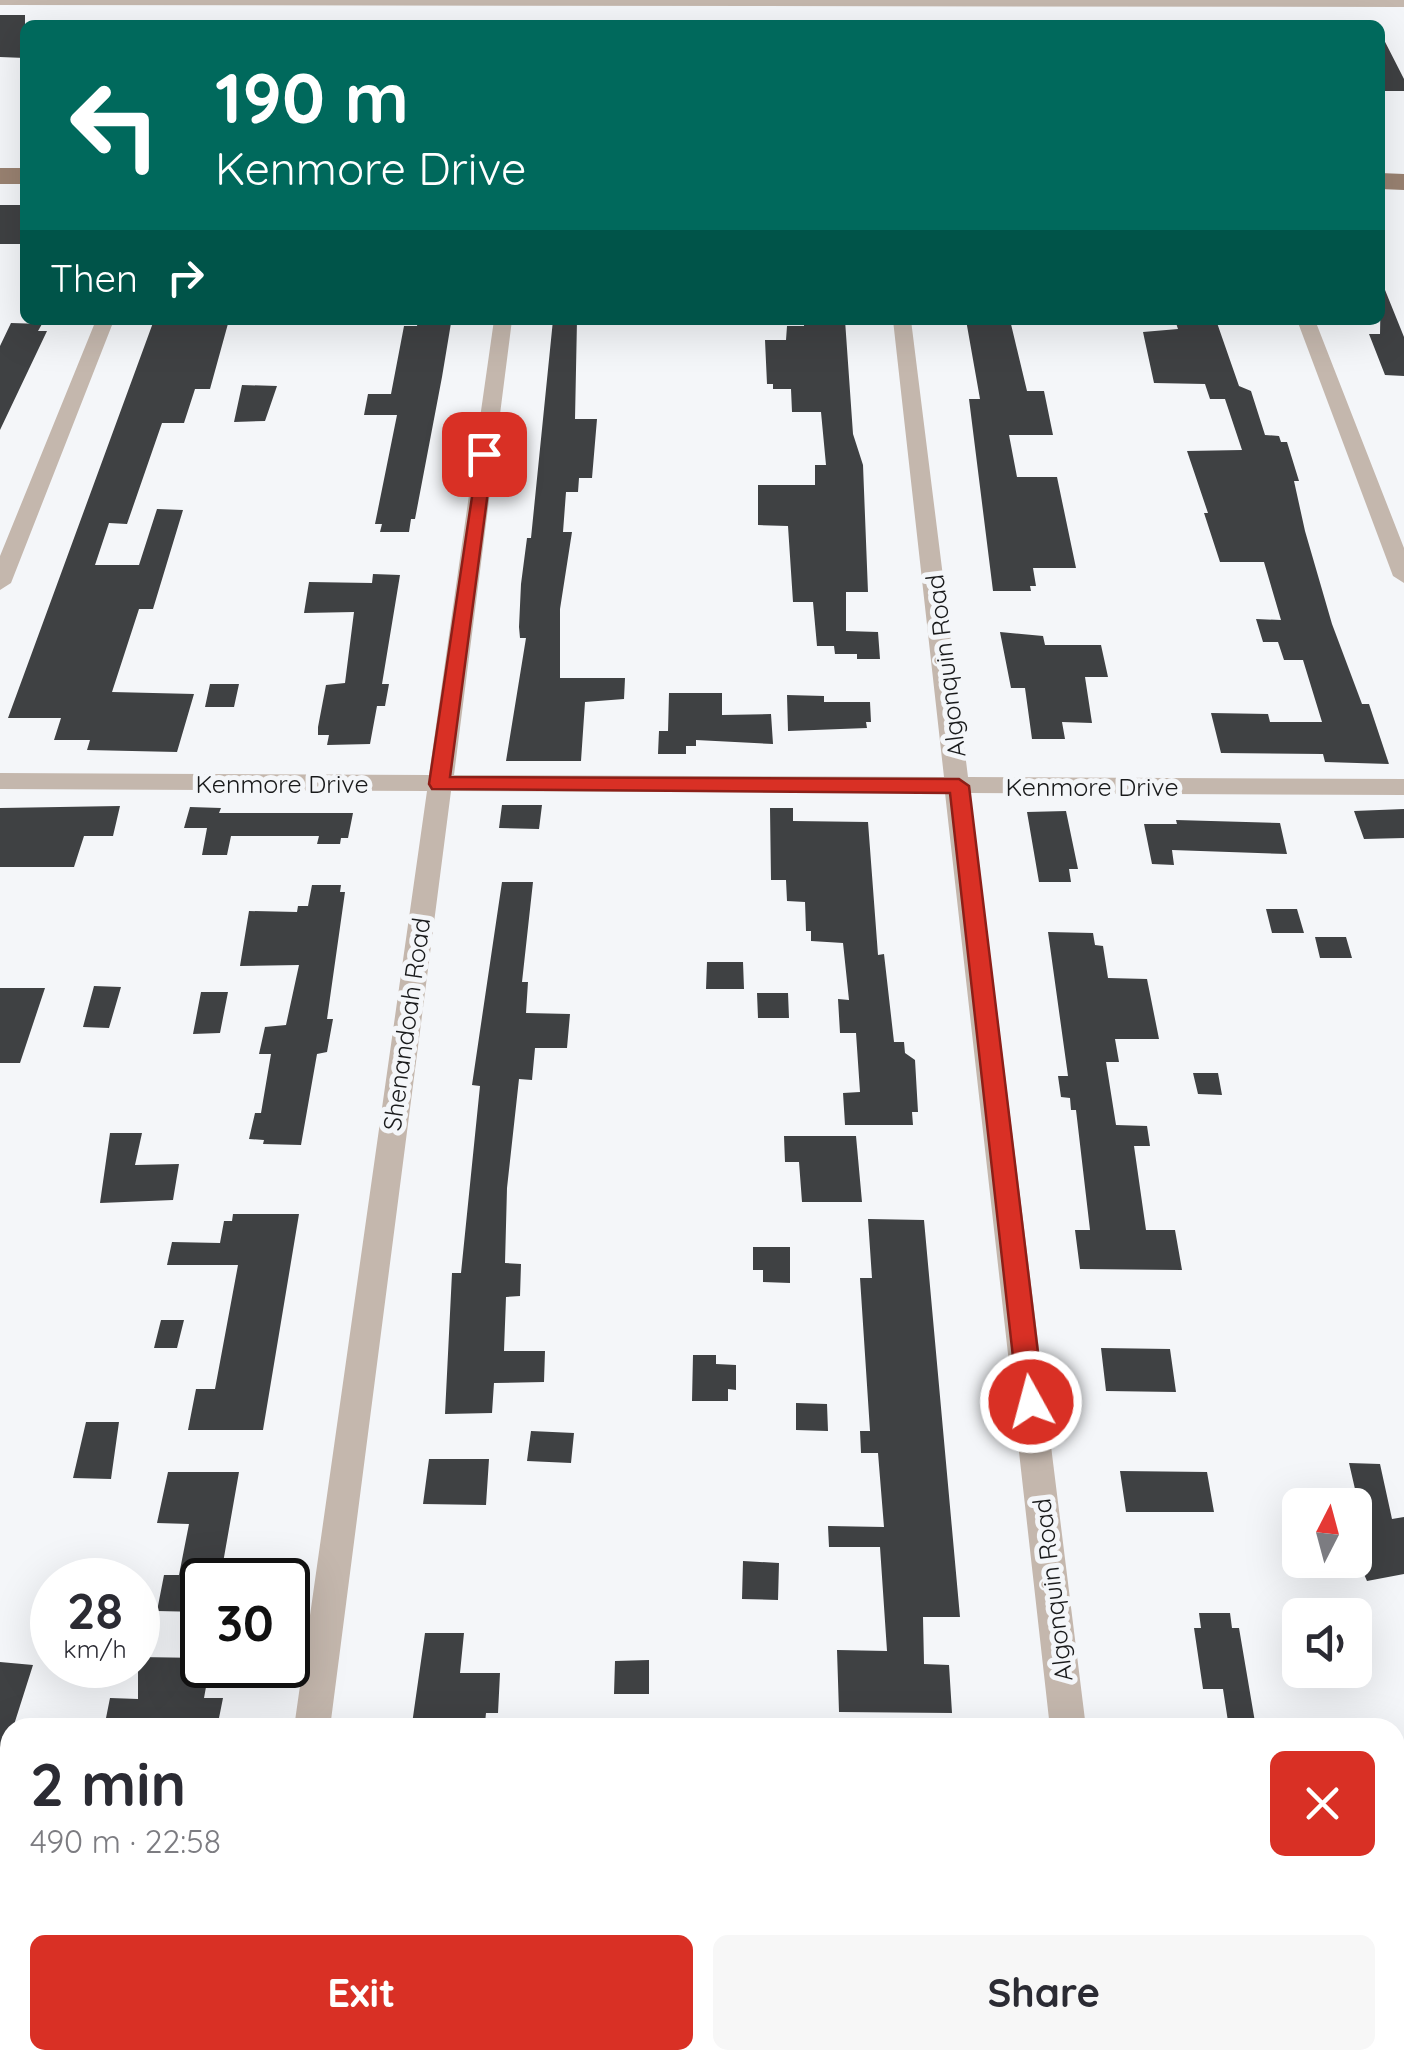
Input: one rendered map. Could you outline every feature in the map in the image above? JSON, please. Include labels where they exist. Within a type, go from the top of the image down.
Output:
[{"type":"street","points":[[0,0],[547,8],[869,1],[1403,2]]},
{"type":"street","points":[[0,582],[102,325]]},
{"type":"street","name":"Shenandoah Road","points":[[313,1718],[502,325]]},
{"type":"street","name":"Algonquin Road","points":[[903,325],[1067,1718]]},
{"type":"street","points":[[1308,325],[1404,576]]},
{"type":"street","name":"Kenmore Drive","points":[[0,781],[1404,787]]},
{"type":"building","points":[[0,15],[25,15],[25,20],[20,20],[20,58],[0,57]]},
{"type":"building","points":[[1385,42],[1404,79],[1404,91],[1385,91]]},
{"type":"building","points":[[0,205],[20,205],[20,244],[0,244]]},
{"type":"building","points":[[1385,290],[1404,337],[1404,376],[1385,375],[1369,334],[1380,334],[1380,325],[1385,325]]},
{"type":"building","points":[[11,323],[41,325],[38,331],[47,331],[0,430],[0,346]]},
{"type":"building","points":[[152,325],[228,325],[210,389],[195,389],[184,423],[162,423],[127,524],[109,523],[95,565],[139,565],[157,509],[183,510],[153,609],[139,609],[112,692],[194,694],[177,752],[87,750],[90,740],[54,740],[61,718],[8,718]]},
{"type":"building","points":[[451,325],[415,519],[411,519],[409,532],[380,532],[382,524],[375,524],[397,415],[364,415],[368,394],[391,394],[404,326]]},
{"type":"building","points":[[552,325],[577,325],[575,419],[597,419],[592,478],[579,478],[578,492],[566,492],[563,532],[572,532],[560,609],[560,678],[625,678],[624,699],[585,702],[581,761],[506,761],[526,638],[520,638],[521,584],[527,538],[531,538]]},
{"type":"building","points":[[845,325],[853,434],[863,465],[868,592],[846,592],[846,631],[878,632],[880,659],[857,659],[857,654],[835,654],[834,646],[817,646],[813,602],[793,602],[788,526],[758,525],[758,485],[815,485],[815,465],[826,465],[821,412],[792,412],[791,389],[773,389],[773,384],[767,384],[765,340],[786,340],[787,326]]},
{"type":"building","points":[[967,325],[1011,325],[1027,391],[1044,391],[1053,435],[1009,435],[1017,477],[1057,477],[1076,568],[1033,568],[1036,586],[1030,586],[1031,591],[993,591],[969,399],[980,399]]},
{"type":"building","points":[[1177,325],[1218,325],[1239,386],[1251,391],[1265,435],[1279,436],[1281,442],[1287,442],[1299,481],[1294,481],[1305,531],[1332,624],[1362,704],[1369,704],[1389,764],[1325,762],[1323,754],[1221,753],[1211,713],[1268,714],[1270,722],[1322,722],[1303,660],[1284,660],[1278,642],[1263,642],[1256,619],[1281,620],[1264,562],[1220,562],[1204,513],[1208,513],[1187,451],[1242,450],[1225,399],[1210,399],[1205,384],[1154,383],[1143,332],[1178,329]]},
{"type":"building","points":[[242,385],[277,386],[265,421],[234,422]]},
{"type":"building","points":[[373,574],[400,575],[382,684],[389,684],[385,706],[377,706],[370,744],[327,745],[329,735],[318,735],[326,685],[345,683],[354,612],[304,613],[309,582],[372,583]]},
{"type":"building","points":[[1000,632],[1043,636],[1045,645],[1101,645],[1108,677],[1085,677],[1092,723],[1062,722],[1065,739],[1032,739],[1025,688],[1011,688]]},
{"type":"building","points":[[210,684],[239,684],[234,707],[205,707]]},
{"type":"building","points":[[669,693],[722,693],[722,715],[771,714],[773,744],[696,740],[696,746],[686,746],[686,754],[658,754],[659,731],[668,731]]},
{"type":"building","points":[[787,695],[824,696],[824,702],[870,702],[871,722],[866,722],[867,728],[788,731]]},
{"type":"building","points":[[502,805],[542,805],[539,829],[499,828]]},
{"type":"building","points":[[120,806],[113,836],[84,836],[74,867],[0,867],[0,808]]},
{"type":"building","points":[[190,807],[221,808],[219,813],[353,813],[348,838],[341,838],[340,844],[317,844],[319,836],[231,836],[227,855],[202,855],[207,828],[184,828]]},
{"type":"building","points":[[770,808],[793,808],[793,821],[868,822],[878,955],[884,954],[894,1042],[904,1042],[905,1053],[915,1060],[918,1112],[912,1112],[913,1125],[845,1125],[843,1093],[860,1092],[856,1033],[840,1033],[838,999],[849,1000],[843,943],[811,941],[811,931],[806,931],[805,902],[787,901],[786,880],[771,880]]},
{"type":"building","points":[[1404,809],[1404,838],[1364,839],[1354,811]]},
{"type":"building","points":[[1066,811],[1078,869],[1069,869],[1071,882],[1039,882],[1027,812]]},
{"type":"building","points":[[1176,820],[1280,823],[1287,854],[1172,850],[1174,865],[1152,864],[1144,824],[1177,824]]},
{"type":"building","points":[[502,882],[533,882],[522,982],[528,982],[526,1013],[570,1014],[567,1048],[535,1048],[532,1080],[519,1079],[507,1188],[505,1263],[521,1264],[520,1296],[506,1297],[504,1351],[545,1351],[544,1382],[494,1383],[492,1413],[445,1414],[452,1273],[461,1273],[480,1086],[472,1085]]},
{"type":"building","points":[[312,885],[341,885],[340,892],[345,892],[327,1019],[333,1019],[327,1052],[317,1054],[301,1145],[263,1144],[264,1140],[249,1139],[255,1113],[261,1113],[271,1054],[259,1054],[265,1027],[286,1025],[299,965],[240,966],[249,911],[297,912],[298,906],[308,906]]},
{"type":"building","points":[[1266,909],[1297,909],[1304,933],[1272,933]]},
{"type":"building","points":[[1048,932],[1093,933],[1095,945],[1103,946],[1108,978],[1147,979],[1159,1039],[1115,1039],[1119,1062],[1106,1062],[1116,1125],[1147,1126],[1150,1146],[1134,1146],[1146,1230],[1175,1230],[1182,1270],[1080,1269],[1075,1230],[1090,1230],[1076,1110],[1071,1110],[1070,1098],[1061,1097],[1058,1076],[1068,1076]]},
{"type":"building","points":[[1315,937],[1346,937],[1352,958],[1320,958]]},
{"type":"building","points":[[707,962],[743,962],[744,989],[706,989]]},
{"type":"building","points":[[94,986],[121,987],[109,1028],[83,1027]]},
{"type":"building","points":[[0,988],[45,988],[20,1063],[0,1063]]},
{"type":"building","points":[[201,992],[228,992],[220,1033],[193,1034]]},
{"type":"building","points":[[757,993],[788,993],[789,1018],[758,1018]]},
{"type":"building","points":[[1193,1073],[1218,1073],[1222,1095],[1198,1094]]},
{"type":"building","points":[[110,1133],[142,1133],[135,1165],[179,1164],[173,1200],[100,1203]]},
{"type":"building","points":[[784,1136],[856,1136],[862,1202],[802,1202],[799,1162],[785,1162]]},
{"type":"building","points":[[233,1214],[299,1214],[263,1430],[188,1430],[196,1389],[215,1389],[238,1265],[167,1265],[172,1242],[220,1243],[224,1221],[232,1221]]},
{"type":"building","points":[[868,1219],[924,1220],[960,1617],[923,1617],[924,1664],[949,1665],[952,1713],[839,1712],[837,1650],[887,1651],[880,1547],[829,1547],[828,1526],[884,1527],[878,1453],[861,1453],[860,1431],[870,1431],[860,1278],[872,1278]]},
{"type":"building","points":[[753,1247],[790,1247],[790,1283],[763,1282],[763,1270],[753,1270]]},
{"type":"building","points":[[161,1320],[184,1320],[177,1348],[154,1348]]},
{"type":"building","points":[[1101,1348],[1170,1349],[1176,1392],[1106,1391]]},
{"type":"building","points":[[693,1355],[716,1355],[716,1364],[736,1365],[736,1390],[728,1389],[728,1401],[692,1401]]},
{"type":"building","points":[[796,1403],[827,1404],[828,1431],[796,1430]]},
{"type":"building","points":[[86,1422],[119,1422],[111,1479],[73,1478]]},
{"type":"building","points":[[531,1431],[574,1433],[571,1463],[527,1461]]},
{"type":"building","points":[[429,1459],[489,1459],[486,1505],[423,1504]]},
{"type":"building","points":[[1349,1463],[1380,1464],[1392,1519],[1404,1517],[1404,1574],[1367,1581],[1366,1578],[1372,1578],[1372,1488],[1355,1488]]},
{"type":"building","points":[[1120,1471],[1207,1472],[1214,1512],[1126,1512]]},
{"type":"building","points":[[168,1472],[239,1472],[224,1558],[182,1558],[189,1524],[157,1523]]},
{"type":"building","points":[[743,1561],[779,1563],[778,1600],[742,1599]]},
{"type":"building","points":[[180,1570],[180,1612],[160,1611],[164,1575],[179,1575]]},
{"type":"building","points":[[1199,1613],[1230,1613],[1232,1628],[1239,1628],[1254,1718],[1227,1718],[1223,1689],[1203,1689],[1194,1628],[1201,1628]]},
{"type":"building","points":[[425,1633],[464,1633],[460,1673],[500,1673],[498,1713],[486,1713],[486,1718],[413,1718]]},
{"type":"building","points":[[160,1657],[180,1658],[180,1688],[206,1688],[204,1698],[223,1698],[219,1718],[106,1718],[110,1698],[138,1699],[138,1688],[160,1688]]},
{"type":"building","points":[[649,1660],[649,1694],[614,1694],[615,1661]]},
{"type":"building","points":[[0,1662],[30,1665],[16,1718],[0,1718]]},
{"type":"route","points":[[484,454],[439,784],[959,786],[1031,1402]]}]
